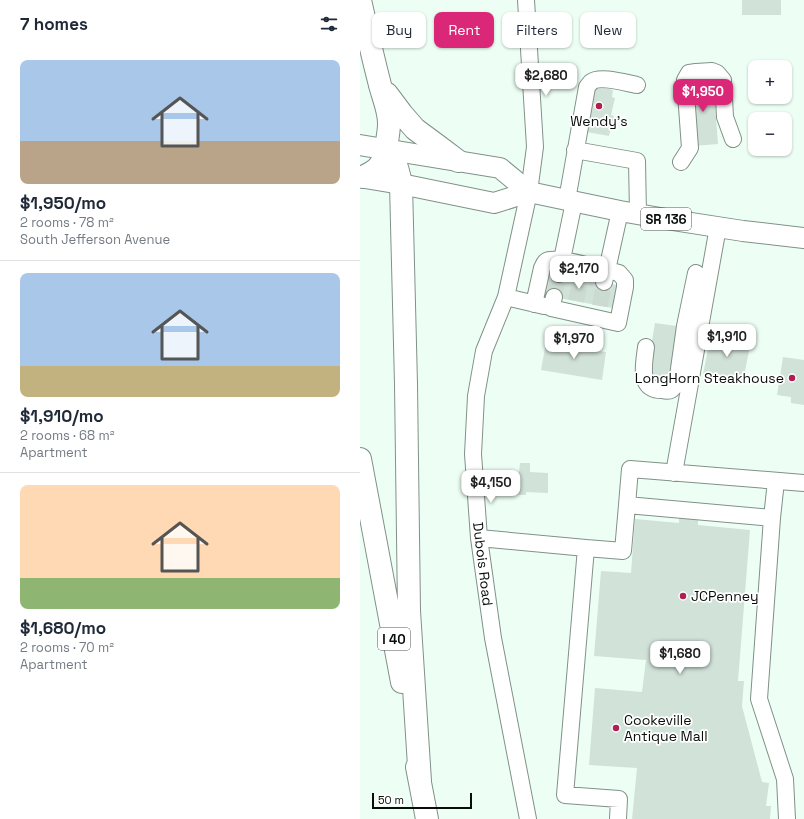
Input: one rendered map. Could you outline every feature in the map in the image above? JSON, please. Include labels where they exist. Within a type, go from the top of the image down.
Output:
[{"type":"highway","points":[[360,0],[379,82],[389,115],[388,133],[380,165],[375,170],[361,177]]},
{"type":"highway","points":[[379,82],[414,129],[458,161]]},
{"type":"highway","points":[[385,149],[395,162],[399,171],[401,184],[406,384],[409,611],[420,781]]},
{"type":"highway","name":"I 40","points":[[360,459],[427,819]]},
{"type":"main road","name":"SR 136","points":[[360,145],[500,168],[529,192],[570,201],[628,213],[718,227],[804,238]]},
{"type":"main road","name":"SR 136","points":[[361,177],[494,203],[529,192]]},
{"type":"street","name":"Dubois Road","points":[[526,0],[535,147],[529,192],[506,297],[484,351],[476,396],[473,454],[479,538],[493,638],[528,819]]},
{"type":"street","points":[[681,162],[690,148],[685,80],[689,73],[712,71],[717,73],[722,80],[725,117],[733,139]]},
{"type":"street","points":[[561,267],[575,150],[587,87],[592,81],[597,79],[636,85]]},
{"type":"street","points":[[575,150],[637,161],[628,213],[606,276]]},
{"type":"street","points":[[674,472],[718,227]]},
{"type":"street","points":[[506,297],[534,304],[553,303],[598,312],[618,323],[626,287],[625,280],[619,273],[606,276],[561,267],[549,260],[544,263],[542,268],[534,304]]},
{"type":"street","points":[[646,347],[644,375],[646,382],[651,388],[667,391],[672,390],[677,383],[685,326],[696,272]]},
{"type":"street","points":[[479,538],[623,551],[630,469],[804,483]]},
{"type":"street","points":[[776,480],[759,699],[785,779],[787,819]]},
{"type":"street","points":[[627,505],[772,518]]},
{"type":"street","points":[[586,548],[565,794],[619,799],[618,819]]},
{"type":"building","points":[[742,0],[781,0],[781,15],[742,15]]},
{"type":"building","points":[[713,80],[718,144],[693,146],[689,81]]},
{"type":"building","name":"Wendy's","points":[[595,86],[613,90],[612,97],[615,98],[611,115],[614,116],[609,136],[581,131]]},
{"type":"building","points":[[547,271],[617,285],[613,308],[542,295]]},
{"type":"building","points":[[655,323],[683,327],[674,380],[646,376]]},
{"type":"building","points":[[711,335],[751,341],[743,381],[703,374]]},
{"type":"building","points":[[556,341],[597,348],[597,351],[606,352],[602,380],[541,370],[546,343],[555,344]]},
{"type":"building","name":"LongHorn Steakhouse","points":[[783,357],[804,360],[804,405],[791,403],[791,397],[777,395]]},
{"type":"building","points":[[520,463],[530,463],[530,472],[548,473],[548,493],[526,492],[526,495],[495,494],[496,471],[519,472]]},
{"type":"building","points":[[679,517],[698,519],[698,525],[750,530],[738,681],[744,681],[742,706],[762,782],[769,783],[766,806],[771,806],[770,819],[632,819],[637,768],[589,765],[595,688],[642,692],[646,660],[594,656],[601,571],[631,573],[635,519],[679,523]]},
{"type":"tunnel","points":[[554,297],[559,274]]},
{"type":"tunnel","points":[[576,301],[581,278]]},
{"type":"tunnel","points":[[600,306],[604,282]]},
{"type":"place","name":"Wendy's","points":[[599,106]]},
{"type":"place","name":"LongHorn Steakhouse","points":[[792,378]]},
{"type":"place","name":"JCPenney","points":[[683,596]]},
{"type":"place","name":"Cookeville Antique Mall","points":[[616,728]]}]
